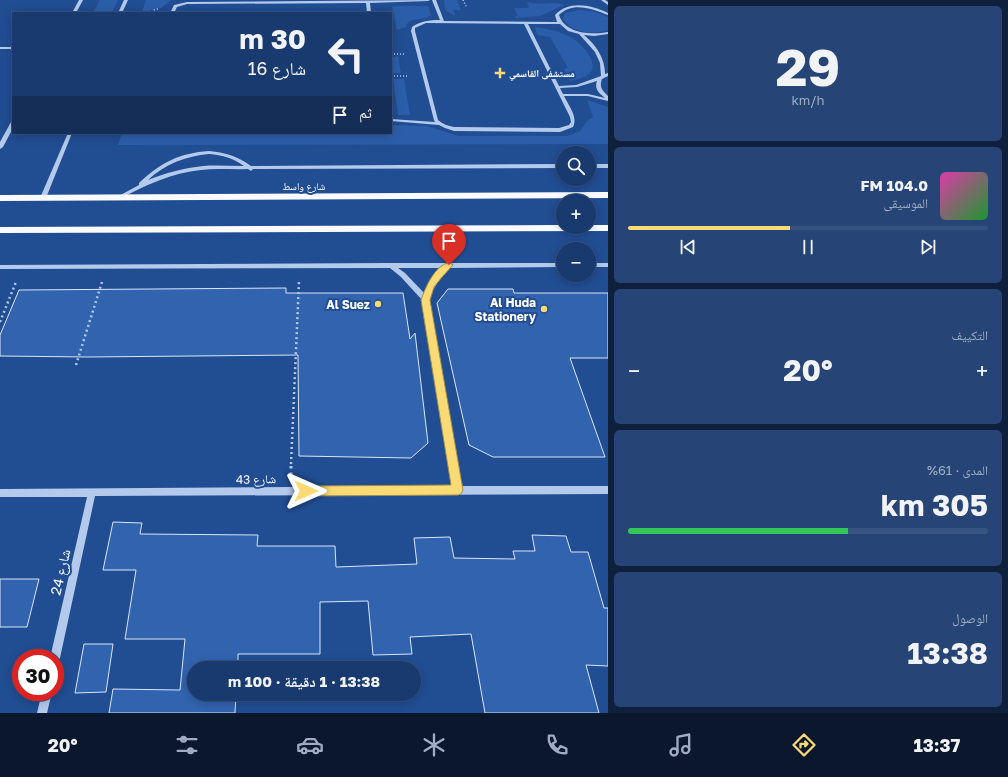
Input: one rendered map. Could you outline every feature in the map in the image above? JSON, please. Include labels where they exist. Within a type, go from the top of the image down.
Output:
[{"type":"main road","name":"شارع واسط","points":[[0,198],[608,195]]},
{"type":"main road","points":[[0,230],[608,228]]},
{"type":"street","points":[[75,12],[81,0]]},
{"type":"street","points":[[120,12],[126,0]]},
{"type":"street","points":[[173,12],[176,6],[187,3],[368,2],[428,0]]},
{"type":"street","points":[[434,0],[443,22]]},
{"type":"street","points":[[603,0],[608,4]]},
{"type":"street","points":[[368,2],[369,12]]},
{"type":"street","points":[[560,23],[557,15],[564,8],[578,6],[607,12]]},
{"type":"street","points":[[439,124],[436,120],[413,28],[421,23],[560,23],[579,32],[598,35],[608,33]]},
{"type":"street","points":[[392,120],[439,124],[454,129],[560,130],[571,126],[573,122],[526,23]]},
{"type":"street","points":[[579,32],[598,53],[604,76],[598,84],[600,90],[608,99]]},
{"type":"street","points":[[0,48],[12,48]]},
{"type":"street","points":[[557,87],[577,86],[604,76]]},
{"type":"street","points":[[561,95],[588,95],[608,99]]},
{"type":"street","points":[[0,147],[12,125]]},
{"type":"street","points":[[43,198],[70,134]]},
{"type":"street","points":[[139,186],[157,169],[182,157],[195,153],[222,153],[234,156],[244,161],[251,169]]},
{"type":"street","points":[[118,198],[154,179],[187,170],[556,166]]},
{"type":"street","points":[[596,166],[608,166]]},
{"type":"street","points":[[390,265],[403,275],[426,300]]},
{"type":"street","points":[[449,265],[439,274],[430,286],[426,300],[458,490]]},
{"type":"street","points":[[0,267],[556,265]]},
{"type":"street","points":[[596,265],[608,265]]},
{"type":"street","name":"شارع 43","points":[[0,493],[608,490]]},
{"type":"street","name":"شارع 24","points":[[57,649],[92,493]]},
{"type":"street","points":[[42,713],[45,701]]},
{"type":"path","points":[[291,491],[299,266]]},
{"type":"path","points":[[0,322],[23,267]]},
{"type":"path","points":[[76,365],[107,267]]},
{"type":"shaded area","points":[[100,0],[118,0],[112,12],[94,12]]},
{"type":"shaded area","points":[[146,0],[171,0],[161,8],[151,10],[150,12],[142,12]]},
{"type":"shaded area","points":[[444,0],[457,0],[461,10],[454,10],[455,16],[445,10]]},
{"type":"shaded area","points":[[527,2],[537,4],[557,3],[564,5],[540,16],[516,18],[515,16],[518,16],[514,8],[529,8]]},
{"type":"shaded area","points":[[392,6],[428,6],[431,15],[425,18],[410,21],[406,27],[397,30]]},
{"type":"shaded area","points":[[579,10],[592,11],[608,17],[608,30],[603,32],[583,32],[571,27],[563,18],[565,13]]},
{"type":"shaded area","points":[[535,27],[567,35],[580,44],[590,57],[592,63],[593,68],[589,74],[570,81],[564,69],[568,68],[550,37],[537,35]]},
{"type":"shaded area","points":[[398,56],[401,73],[392,73],[392,58]]},
{"type":"shaded area","points":[[393,79],[404,79],[410,115],[398,115]]},
{"type":"shaded area","points":[[587,100],[608,107],[608,144],[118,145],[122,134],[392,134],[392,125],[427,126],[459,136],[567,136],[580,131],[587,121],[593,117]]},
{"type":"building","points":[[286,288],[286,293],[403,293],[410,339],[415,333],[428,443],[411,458],[299,456],[298,355],[87,357],[0,356],[0,335],[19,290]]},
{"type":"building","points":[[448,289],[513,289],[514,293],[608,293],[608,358],[570,358],[605,457],[493,457],[469,445],[437,303]]},
{"type":"building","points":[[113,522],[142,523],[140,534],[258,535],[257,546],[335,546],[336,567],[417,564],[414,538],[450,537],[454,558],[515,559],[513,551],[535,551],[532,535],[566,536],[571,552],[588,552],[604,608],[608,608],[608,666],[586,665],[599,713],[485,713],[471,634],[410,637],[412,654],[373,655],[368,601],[320,602],[320,654],[238,654],[238,661],[187,661],[187,701],[236,701],[235,713],[109,713],[113,689],[180,690],[185,639],[125,639],[136,570],[103,570]]},
{"type":"building","points":[[0,579],[39,579],[27,627],[0,627]]},
{"type":"building","points":[[84,644],[113,644],[106,692],[75,693]]},
{"type":"place","name":"مستشفى القاسمي","points":[[500,73]]},
{"type":"place","name":"Al Suez","points":[[378,304]]},
{"type":"place","name":"Al Huda Stationery","points":[[544,309]]},
{"type":"route","points":[[306,491],[458,490],[426,300],[430,286],[439,274],[449,265]]}]
